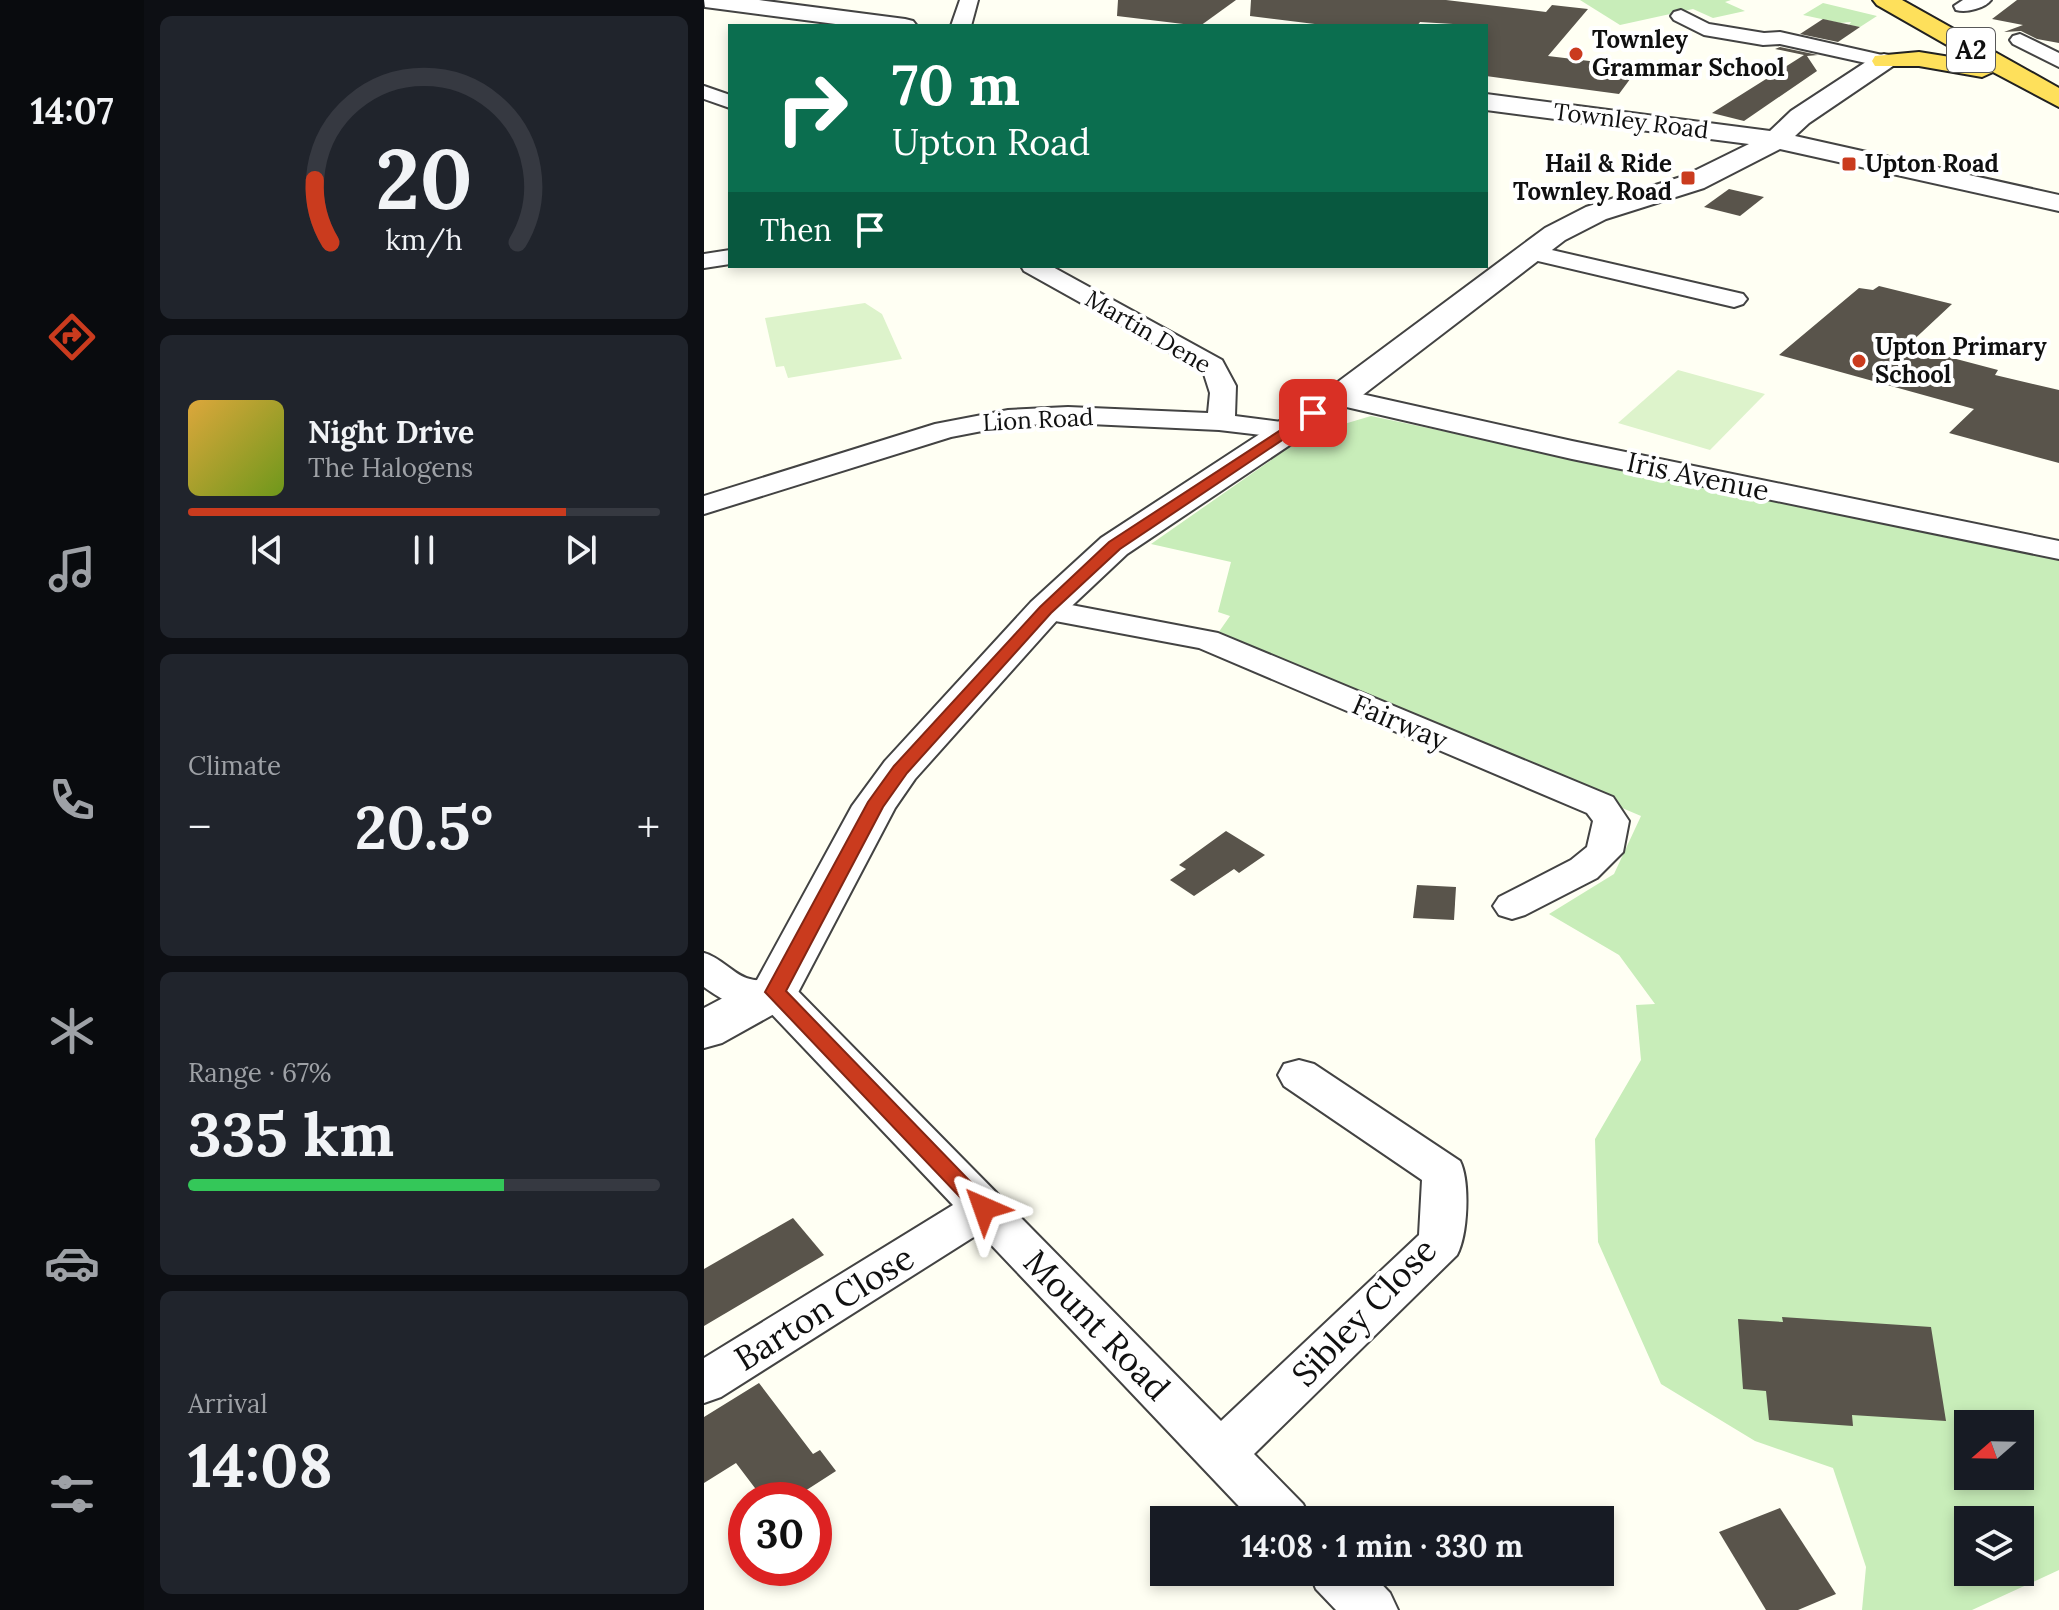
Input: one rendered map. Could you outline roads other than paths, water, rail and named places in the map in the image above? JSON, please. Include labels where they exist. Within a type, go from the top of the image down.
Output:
[{"type":"highway","name":"A2","points":[[1866,0],[1902,22],[1908,30],[1884,61]]},
{"type":"highway","name":"A2","points":[[1885,0],[2059,99]]},
{"type":"highway","name":"A2","points":[[1921,0],[2059,77]]},
{"type":"highway","name":"A2","points":[[1884,61],[1919,59],[1980,69],[2059,110]]},
{"type":"street","points":[[705,0],[890,24]]},
{"type":"street","points":[[962,24],[969,0]]},
{"type":"street","points":[[1963,6],[1982,0]]},
{"type":"street","points":[[1681,16],[1704,29],[1748,34],[1763,39],[1780,38],[1884,61]]},
{"type":"street","points":[[2020,40],[2059,61]]},
{"type":"street","points":[[704,1030],[775,992],[874,806],[900,770],[1045,610],[1114,546],[1339,397],[1555,234],[1596,213],[1694,182],[1736,163],[1776,140],[1800,117],[1884,61]]},
{"type":"street","name":"Townley Road","points":[[1488,102],[1776,140],[2059,203]]},
{"type":"street","points":[[1530,252],[1734,299]]},
{"type":"street","points":[[704,261],[728,257]]},
{"type":"street","name":"Martin Dene","points":[[1037,268],[1213,366],[1220,375],[1225,405],[1219,422]]},
{"type":"street","name":"Iris Avenue","points":[[1339,397],[1557,447],[2059,550]]},
{"type":"street","name":"Lion Road","points":[[704,505],[978,422],[1055,415],[1219,422],[1287,430]]},
{"type":"street","name":"Fairway","points":[[1045,610],[1207,640],[1600,805],[1611,821],[1604,852],[1584,869],[1512,906]]},
{"type":"street","points":[[704,967],[741,994],[775,992]]},
{"type":"street","name":"Mount Road","points":[[775,992],[1272,1506]]},
{"type":"street","name":"Sibley Close","points":[[1221,1453],[1441,1242],[1444,1173],[1299,1075]]},
{"type":"street","name":"Barton Close","points":[[704,1383],[984,1208]]},
{"type":"street","points":[[1348,1586],[1371,1610]]},
{"type":"place","name":"Townley Grammar School","points":[[1576,54]]},
{"type":"place","name":"Upton Road","points":[[1849,164]]},
{"type":"place","name":"Hail & Ride Townley Road","points":[[1688,178]]},
{"type":"place","name":"Upton Primary School","points":[[1859,361]]}]
